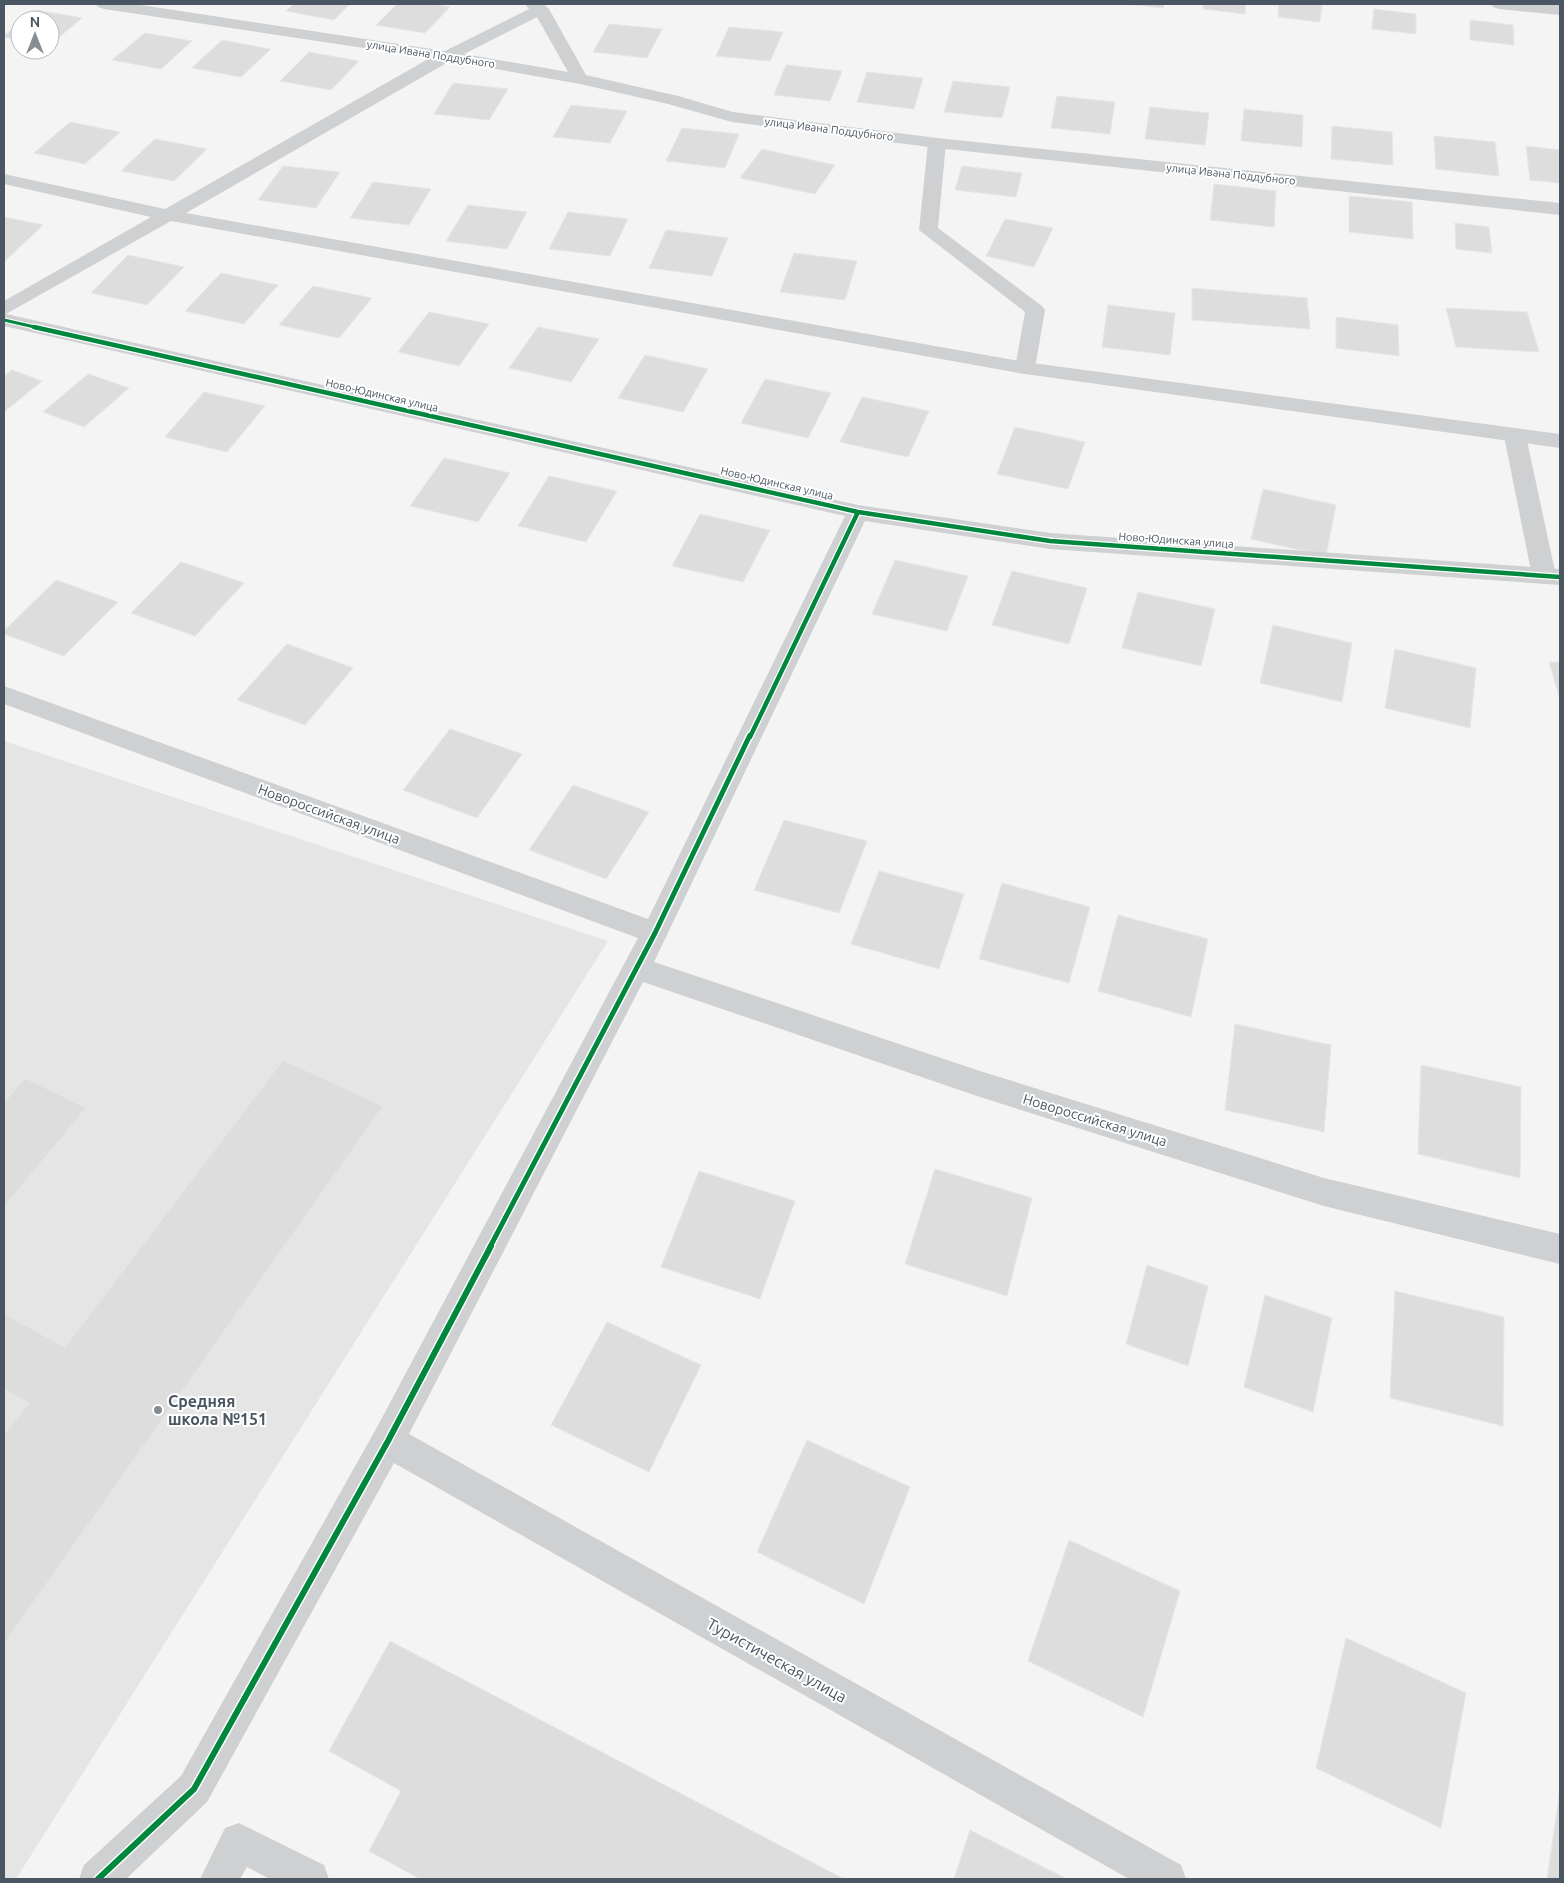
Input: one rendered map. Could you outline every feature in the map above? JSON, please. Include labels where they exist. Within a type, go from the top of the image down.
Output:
[{"type":"street","name":"улица Ивана Поддубного","points":[[104,4],[447,56],[580,79],[672,100],[732,117],[937,143],[1560,209]]},
{"type":"street","points":[[1499,4],[1560,10]]},
{"type":"street","points":[[4,309],[166,215],[537,7],[580,79]]},
{"type":"street","points":[[937,143],[928,230],[1035,310],[1025,368]]},
{"type":"street","points":[[4,179],[166,215],[1025,368],[1560,441]]},
{"type":"street","name":"Ново-Юдинская улица","points":[[4,320],[858,512],[1050,542],[1552,576]]},
{"type":"street","points":[[1516,436],[1552,576]]},
{"type":"street","points":[[98,1879],[194,1789],[388,1441],[655,932],[858,512]]},
{"type":"street","name":"Новороссийская улица","points":[[4,695],[655,932]]},
{"type":"street","name":"Новороссийская улица","points":[[636,968],[980,1084],[1324,1192],[1560,1249]]},
{"type":"street","name":"Туристическая улица","points":[[388,1441],[1167,1879]]},
{"type":"street","points":[[220,1879],[239,1842],[310,1879]]},
{"type":"shaded area","name":"Средняя школа №151","points":[[4,741],[608,941],[16,1879],[4,1879]]},
{"type":"building","points":[[294,4],[350,4],[334,20],[286,11]]},
{"type":"building","points":[[397,4],[433,4],[450,7],[425,33],[376,25]]},
{"type":"building","points":[[1125,4],[1164,4],[1163,8]]},
{"type":"building","points":[[1204,4],[1246,4],[1245,14],[1203,9]]},
{"type":"building","points":[[1279,4],[1322,4],[1320,22],[1278,17]]},
{"type":"building","points":[[1374,9],[1416,14],[1416,34],[1372,29]]},
{"type":"building","points":[[60,14],[82,18],[60,37]]},
{"type":"building","points":[[1470,20],[1513,25],[1514,45],[1470,40]]},
{"type":"building","points":[[609,24],[662,29],[647,58],[593,52]]},
{"type":"building","points":[[729,27],[783,32],[770,61],[716,56]]},
{"type":"building","points":[[10,31],[10,38],[4,36]]},
{"type":"building","points":[[145,33],[192,41],[161,69],[112,60]]},
{"type":"building","points":[[222,40],[271,49],[241,77],[192,68]]},
{"type":"building","points":[[309,52],[359,61],[331,90],[280,81]]},
{"type":"building","points":[[786,65],[842,71],[830,101],[774,95]]},
{"type":"building","points":[[867,72],[923,78],[914,109],[857,102]]},
{"type":"building","points":[[953,81],[1010,87],[1002,118],[944,112]]},
{"type":"building","points":[[453,83],[508,89],[489,120],[434,114]]},
{"type":"building","points":[[1057,96],[1115,102],[1110,134],[1051,128]]},
{"type":"building","points":[[571,105],[627,111],[610,143],[553,137]]},
{"type":"building","points":[[1150,107],[1209,113],[1205,145],[1145,139]]},
{"type":"building","points":[[1244,109],[1303,115],[1302,147],[1241,141]]},
{"type":"building","points":[[70,122],[120,132],[85,164],[34,153]]},
{"type":"building","points":[[1332,126],[1392,132],[1393,165],[1331,159]]},
{"type":"building","points":[[682,128],[739,134],[725,168],[666,161]]},
{"type":"building","points":[[1434,136],[1495,142],[1499,176],[1436,169]]},
{"type":"building","points":[[155,139],[207,149],[174,181],[121,171]]},
{"type":"building","points":[[1526,146],[1560,150],[1560,183],[1530,180]]},
{"type":"building","points":[[762,149],[835,165],[815,194],[740,178]]},
{"type":"building","points":[[283,166],[340,172],[316,208],[258,200]]},
{"type":"building","points":[[962,166],[1022,173],[1016,197],[955,190]]},
{"type":"building","points":[[373,182],[431,189],[409,225],[350,218]]},
{"type":"building","points":[[1214,184],[1276,191],[1274,227],[1210,220]]},
{"type":"building","points":[[1349,196],[1412,202],[1413,239],[1349,232]]},
{"type":"building","points":[[468,205],[527,212],[507,249],[446,241]]},
{"type":"building","points":[[568,212],[628,219],[610,256],[549,249]]},
{"type":"building","points":[[4,217],[43,225],[4,262]]},
{"type":"building","points":[[1005,219],[1053,228],[1034,267],[986,256]]},
{"type":"building","points":[[1455,223],[1489,227],[1492,253],[1456,249]]},
{"type":"building","points":[[666,230],[728,238],[712,276],[649,268]]},
{"type":"building","points":[[794,253],[857,261],[845,300],[780,292]]},
{"type":"building","points":[[128,255],[184,267],[147,305],[91,293]]},
{"type":"building","points":[[221,273],[278,285],[244,324],[185,311]]},
{"type":"building","points":[[313,286],[372,298],[339,338],[279,325]]},
{"type":"building","points":[[1192,288],[1307,298],[1310,329],[1192,320]]},
{"type":"building","points":[[1108,305],[1175,313],[1170,355],[1102,347]]},
{"type":"building","points":[[1446,308],[1527,312],[1539,352],[1456,347]]},
{"type":"building","points":[[429,312],[489,324],[459,366],[398,352]]},
{"type":"building","points":[[1336,317],[1398,325],[1399,356],[1336,348]]},
{"type":"building","points":[[538,327],[599,339],[571,382],[509,368]]},
{"type":"building","points":[[645,355],[708,369],[683,412],[618,398]]},
{"type":"building","points":[[12,370],[42,381],[4,412],[4,376]]},
{"type":"building","points":[[88,374],[129,388],[84,427],[43,412]]},
{"type":"building","points":[[765,379],[831,393],[808,438],[741,423]]},
{"type":"building","points":[[204,392],[265,406],[227,452],[165,437]]},
{"type":"building","points":[[862,397],[929,411],[908,457],[840,442]]},
{"type":"building","points":[[1015,427],[1085,442],[1068,489],[997,474]]},
{"type":"building","points":[[444,458],[510,473],[478,522],[410,506]]},
{"type":"building","points":[[549,476],[617,491],[586,542],[518,526]]},
{"type":"building","points":[[1263,489],[1336,505],[1326,556],[1251,539]]},
{"type":"building","points":[[700,514],[770,530],[743,582],[672,566]]},
{"type":"building","points":[[895,560],[968,576],[947,631],[872,614]]},
{"type":"building","points":[[181,562],[244,583],[195,636],[131,613]]},
{"type":"building","points":[[1012,571],[1087,588],[1069,644],[992,625]]},
{"type":"building","points":[[56,580],[118,602],[64,656],[4,634],[4,631]]},
{"type":"building","points":[[1138,592],[1215,609],[1201,666],[1122,648]]},
{"type":"building","points":[[1273,625],[1352,643],[1342,702],[1260,683]]},
{"type":"building","points":[[287,644],[353,668],[305,725],[237,700]]},
{"type":"building","points":[[1395,649],[1476,668],[1470,728],[1385,708]]},
{"type":"building","points":[[1549,662],[1560,662],[1560,699]]},
{"type":"building","points":[[450,729],[522,754],[477,818],[403,790]]},
{"type":"building","points":[[573,785],[649,812],[606,879],[529,850]]},
{"type":"building","points":[[784,820],[867,841],[839,913],[754,890]]},
{"type":"building","points":[[879,871],[964,894],[939,969],[851,944]]},
{"type":"building","points":[[1002,883],[1090,907],[1069,983],[979,959]]},
{"type":"building","points":[[1118,915],[1208,939],[1191,1017],[1098,991]]},
{"type":"building","points":[[1235,1024],[1331,1045],[1324,1132],[1225,1110]]},
{"type":"building","points":[[283,1060],[383,1106],[4,1644],[4,1435],[29,1403],[4,1389],[4,1314],[65,1347]]},
{"type":"building","points":[[1421,1065],[1521,1087],[1520,1178],[1418,1154]]},
{"type":"building","points":[[25,1078],[86,1108],[4,1207],[4,1103]]},
{"type":"building","points":[[935,1169],[1032,1198],[1007,1296],[905,1264]]},
{"type":"building","points":[[699,1171],[795,1201],[760,1299],[661,1267]]},
{"type":"building","points":[[1147,1265],[1208,1286],[1188,1366],[1126,1344]]},
{"type":"building","points":[[1395,1291],[1504,1317],[1503,1426],[1390,1398]]},
{"type":"building","points":[[1265,1295],[1332,1318],[1313,1412],[1244,1387]]},
{"type":"building","points":[[607,1322],[701,1365],[649,1472],[551,1425]]},
{"type":"building","points":[[807,1440],[910,1487],[864,1604],[757,1552]]},
{"type":"building","points":[[1069,1540],[1180,1591],[1143,1717],[1028,1661]]},
{"type":"building","points":[[1346,1638],[1466,1693],[1441,1828],[1316,1768]]},
{"type":"building","points":[[390,1641],[844,1879],[420,1879],[369,1851],[401,1791],[329,1751]]},
{"type":"building","points":[[1560,1790],[1560,1879],[1547,1879]]},
{"type":"building","points":[[970,1830],[1067,1879],[954,1879]]},
{"type":"cycle path","points":[[4,320],[858,512],[1050,541],[1560,577]]},
{"type":"cycle path","points":[[98,1879],[194,1789],[388,1441],[655,933],[858,512]]},
{"type":"place","name":"Средняя школа №151","points":[[158,1410]]}]
